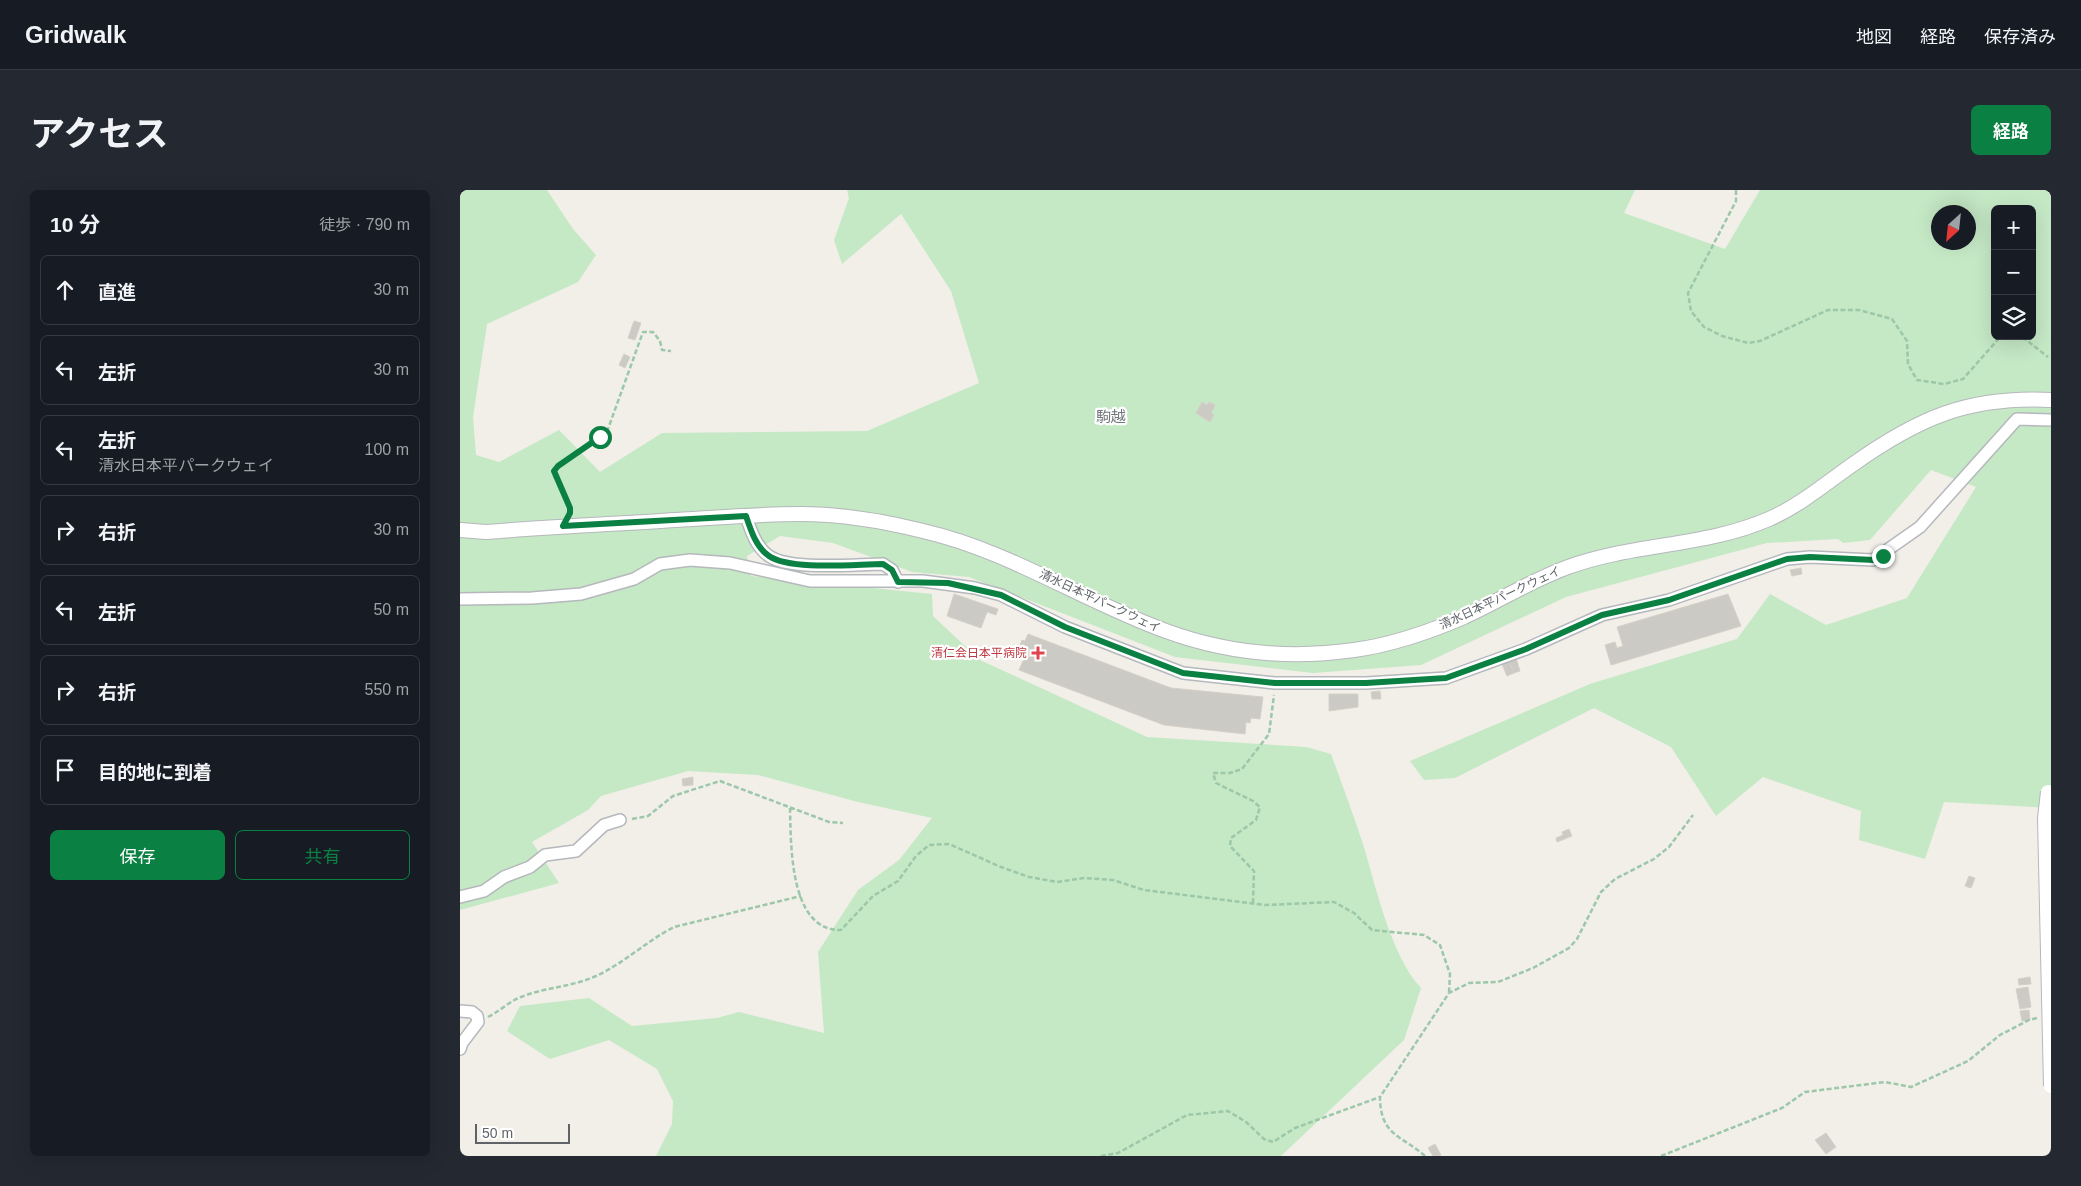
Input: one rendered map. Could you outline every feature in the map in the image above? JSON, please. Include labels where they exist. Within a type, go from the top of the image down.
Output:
[{"type":"street","name":"清水日本平パークウェイ","points":[[460,530],[486,532],[563,526],[800,514],[871,520],[952,538],[1010,559],[1131,617],[1201,642],[1269,653],[1352,651],[1394,642],[1463,617],[1568,567],[1623,553],[1708,539],[1744,529],[1782,512],[1808,497],[1879,446],[1908,428],[1940,414],[1972,405],[2051,400]]},
{"type":"street","points":[[460,599],[532,598],[581,594],[634,579],[660,564],[690,560],[730,563],[810,581],[948,583],[975,588],[1001,595],[1065,627],[1183,673],[1275,683],[1366,683],[1446,678],[1526,649],[1602,615],[1669,600],[1787,559],[1810,557],[1874,560],[1883,556],[1920,527],[2017,418],[2051,420]]},
{"type":"street","points":[[746,516],[759,546],[769,556],[781,562],[801,564],[883,564],[892,570],[898,582]]},
{"type":"street","points":[[2050,787],[2045,818],[2051,1090]]},
{"type":"street","points":[[460,897],[484,891],[504,877],[530,867],[545,856],[576,851],[604,826],[620,820]]},
{"type":"street","points":[[460,1011],[472,1012],[478,1016],[478,1022],[462,1043],[460,1049]]},
{"type":"path","points":[[1736,190],[1736,201],[1688,293],[1691,312],[1704,327],[1722,336],[1748,343],[1760,341],[1791,325],[1828,310],[1859,310],[1892,319],[1907,341],[1908,364],[1917,380],[1944,384],[1963,379],[1997,340]]},
{"type":"path","points":[[563,526],[570,513],[570,508],[554,471],[608,429],[643,332],[653,332],[660,341],[662,350],[671,351]]},
{"type":"path","points":[[2026,340],[2048,357]]},
{"type":"path","points":[[1253,903],[1254,871],[1230,846],[1231,838],[1256,820],[1260,807],[1253,801],[1216,784],[1213,773],[1230,773],[1242,769],[1269,734],[1275,683]]},
{"type":"path","points":[[620,820],[648,816],[673,796],[720,781],[829,822],[843,823]]},
{"type":"path","points":[[790,808],[792,865],[801,896],[811,918],[828,930],[841,930],[873,896],[898,881],[916,856],[929,845],[948,844],[1000,867],[1030,877],[1057,882],[1084,878],[1113,880],[1144,890],[1253,903],[1334,902],[1354,913],[1372,930],[1424,936],[1440,945],[1450,974],[1449,993]]},
{"type":"path","points":[[1100,1156],[1118,1153],[1188,1115],[1228,1111],[1246,1122],[1264,1139],[1273,1142],[1295,1128],[1380,1097],[1449,993],[1469,983],[1498,982],[1533,968],[1568,948],[1577,939],[1601,892],[1615,879],[1654,859],[1669,846],[1693,815]]},
{"type":"path","points":[[478,1022],[519,998],[574,984],[617,966],[657,936],[674,926],[801,896]]},
{"type":"path","points":[[1661,1156],[1782,1108],[1805,1092],[1885,1082],[1911,1087],[1968,1060],[2000,1036],[2029,1020],[2044,1017]]},
{"type":"path","points":[[1380,1097],[1384,1116],[1395,1136],[1425,1156]]},
{"type":"green space","points":[[460,190],[547,190],[573,229],[596,255],[578,282],[487,324],[473,417],[476,455],[499,462],[559,430],[600,472],[662,433],[867,431],[979,383],[951,291],[901,214],[842,264],[834,240],[849,198],[847,190],[1635,190],[1624,213],[1725,249],[1760,190],[2051,190],[2051,808],[1944,802],[1925,859],[1859,840],[1861,811],[1763,777],[1716,816],[1671,747],[1594,708],[1455,778],[1424,780],[1410,761],[1590,684],[1737,639],[1770,594],[1826,625],[1907,598],[1976,487],[1931,470],[1870,540],[1843,543],[1838,539],[1767,543],[1566,597],[1421,665],[1313,673],[1175,657],[969,577],[912,572],[833,543],[780,536],[747,556],[751,576],[932,594],[933,616],[980,660],[1147,737],[1306,747],[1331,754],[1363,844],[1393,940],[1410,974],[1421,988],[1404,1040],[1281,1156],[656,1156],[672,1124],[673,1101],[657,1069],[609,1040],[550,1059],[507,1031],[520,1006],[589,998],[632,1026],[717,1018],[739,1012],[824,1033],[818,952],[858,890],[899,860],[932,818],[858,802],[758,775],[688,771],[601,796],[588,810],[532,842],[559,883],[460,910]]},
{"type":"building","points":[[634,321],[641,323],[635,340],[628,338]]},
{"type":"building","points":[[624,354],[630,357],[625,368],[619,365]]},
{"type":"building","points":[[1202,402],[1207,405],[1209,402],[1215,405],[1211,413],[1214,415],[1210,422],[1196,413]]},
{"type":"building","points":[[1801,568],[1802,574],[1792,576],[1790,570]]},
{"type":"building","points":[[954,594],[998,609],[996,615],[987,612],[981,628],[947,616]]},
{"type":"building","points":[[1728,594],[1741,626],[1611,665],[1605,645],[1615,642],[1617,648],[1623,646],[1617,627]]},
{"type":"building","points":[[1028,634],[1171,688],[1263,697],[1260,719],[1251,718],[1250,723],[1246,722],[1245,734],[1164,725],[1019,670],[1024,659],[1020,657],[1023,651],[1018,650],[1022,640],[1025,641]]},
{"type":"building","points":[[1516,658],[1520,671],[1514,673],[1509,661]]},
{"type":"building","points":[[1509,661],[1514,673],[1507,676],[1502,664]]},
{"type":"building","points":[[1380,691],[1381,699],[1372,699],[1371,692]]},
{"type":"building","points":[[1329,694],[1358,694],[1358,707],[1329,711]]},
{"type":"building","points":[[693,777],[693,785],[683,786],[682,779]]},
{"type":"building","points":[[1569,829],[1572,836],[1557,842],[1556,838],[1563,835],[1562,832]]},
{"type":"building","points":[[1969,876],[1975,878],[1971,888],[1965,886]]},
{"type":"building","points":[[2030,977],[2031,984],[2019,985],[2018,979]]},
{"type":"building","points":[[2028,987],[2031,1007],[2020,1009],[2016,989]]},
{"type":"building","points":[[2029,1010],[2030,1020],[2022,1021],[2020,1011]]},
{"type":"building","points":[[1826,1133],[1836,1147],[1826,1154],[1815,1140]]},
{"type":"building","points":[[1435,1144],[1441,1155],[1439,1156],[1433,1156],[1428,1148]]},
{"type":"place","name":"清仁会日本平病院","points":[[1038,653]]},
{"type":"district","name":"駒越","points":[[1111,417]]},
{"type":"route","points":[[600,437],[558,466],[554,471],[554,476],[570,508],[570,513],[563,526],[746,516],[750,530],[759,546],[769,556],[781,562],[801,564],[883,564],[892,570],[898,582],[948,583],[1001,595],[1065,627],[1183,673],[1275,683],[1366,683],[1446,678],[1526,649],[1602,615],[1669,600],[1787,559],[1810,557],[1834,560],[1874,560],[1883,556]]}]
